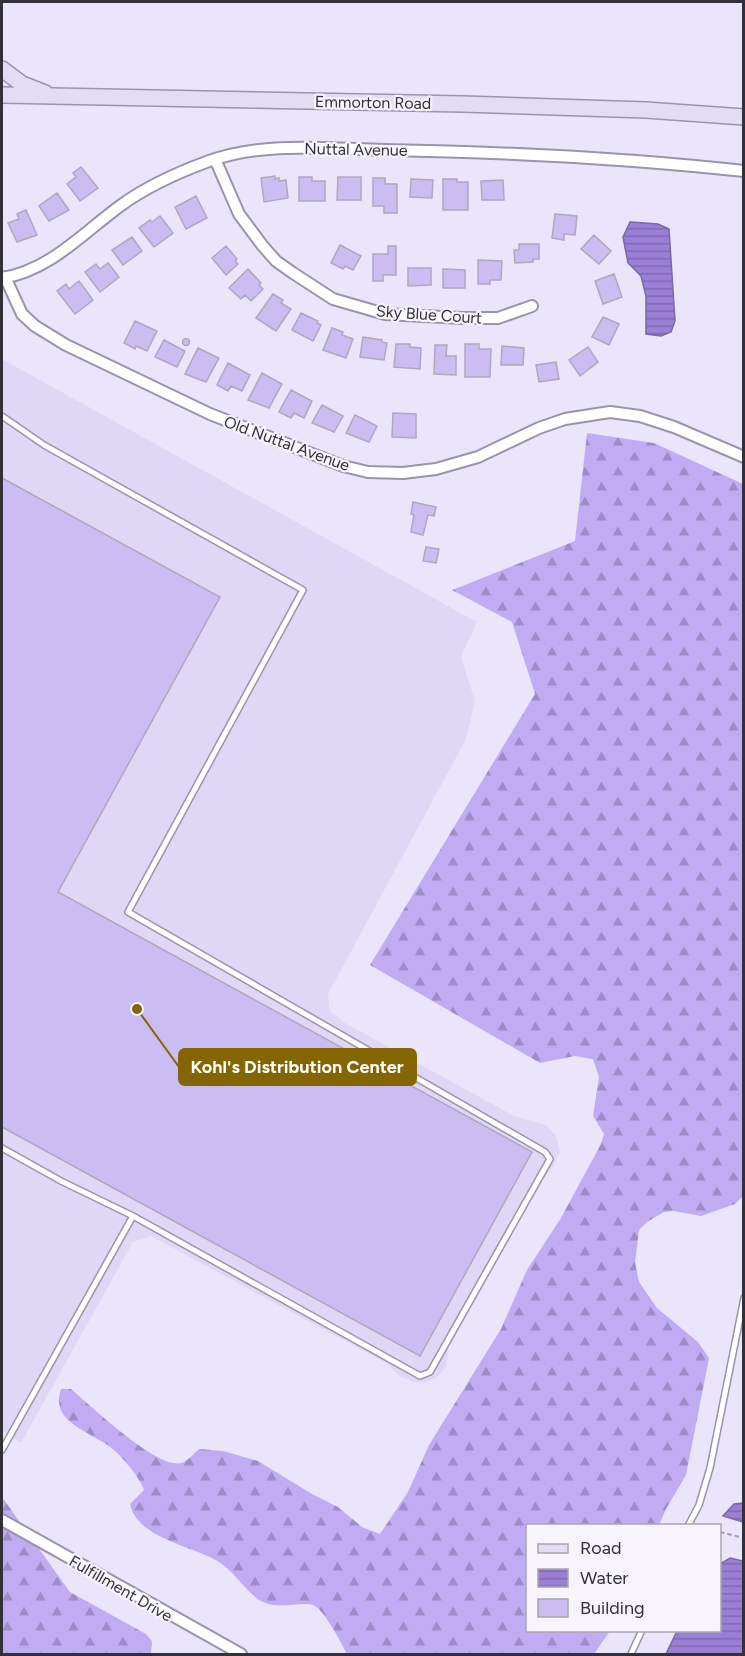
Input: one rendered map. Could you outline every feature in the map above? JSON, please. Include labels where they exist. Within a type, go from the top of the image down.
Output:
[{"type":"main road","points":[[2,69],[21,84],[53,96]]},
{"type":"main road","name":"Emmorton Road","points":[[7,96],[474,104],[646,110],[744,117]]},
{"type":"street","name":"Nuttal Avenue","points":[[4,277],[28,272],[56,256],[121,205],[145,190],[215,159],[247,152],[299,148],[477,152],[594,157],[744,171]]},
{"type":"street","name":"Sky Blue Court","points":[[215,159],[238,214],[262,245],[276,261],[333,299],[385,314],[462,318],[498,318],[532,306]]},
{"type":"street","name":"Old Nuttal Avenue","points":[[4,277],[22,314],[35,326],[66,345],[210,414],[343,466],[368,471],[403,473],[436,469],[478,457],[565,418],[610,412],[640,417],[674,427],[744,457]]},
{"type":"street","name":"Fulfillment Drive","points":[[2,1520],[241,1654]]},
{"type":"lane","points":[[2,416],[44,445],[303,590],[128,912],[545,1152],[550,1159],[430,1372],[420,1376],[133,1216],[61,1181],[2,1148]]},
{"type":"lane","points":[[2,1450],[133,1216]]},
{"type":"lane","points":[[689,1524],[699,1505],[710,1468],[744,1298]]},
{"type":"lane","points":[[631,1654],[641,1632]]},
{"type":"path","points":[[721,1532],[744,1538]]},
{"type":"shaded area","points":[[2,359],[477,622],[461,657],[475,701],[466,739],[328,994],[330,1011],[345,1023],[514,1116],[546,1125],[556,1136],[560,1152],[449,1347],[446,1367],[436,1378],[425,1383],[401,1377],[386,1363],[151,1236],[133,1242],[21,1443],[2,1431]]},
{"type":"green space","points":[[587,433],[654,443],[743,484],[744,1173],[742,1197],[735,1204],[701,1216],[674,1211],[664,1212],[647,1222],[639,1230],[635,1262],[639,1282],[657,1308],[698,1342],[709,1358],[686,1475],[659,1524],[526,1524],[526,1632],[609,1632],[594,1654],[347,1654],[318,1608],[308,1604],[276,1605],[263,1602],[257,1599],[219,1562],[167,1540],[143,1525],[135,1516],[130,1504],[144,1490],[138,1478],[111,1447],[80,1429],[65,1416],[60,1409],[61,1389],[71,1389],[124,1435],[157,1457],[181,1463],[199,1449],[223,1451],[258,1461],[338,1507],[362,1527],[380,1534],[408,1492],[429,1445],[501,1329],[527,1270],[561,1218],[601,1144],[604,1134],[593,1116],[599,1077],[593,1059],[575,1056],[540,1063],[370,965],[535,694],[512,622],[452,590],[575,541]]},
{"type":"green space","points":[[2,1497],[70,1592],[146,1634],[152,1641],[151,1654],[2,1654]]},
{"type":"water","points":[[630,222],[658,224],[669,229],[675,321],[671,332],[661,336],[646,334],[646,296],[641,276],[628,263],[623,237]]},
{"type":"water","points":[[743,1503],[743,1522],[723,1516],[734,1504]]},
{"type":"water","points":[[730,1558],[743,1561],[743,1654],[666,1654],[677,1632],[721,1632],[721,1563]]},
{"type":"building","points":[[81,167],[98,188],[80,201],[67,184],[76,177],[73,173]]},
{"type":"building","points":[[275,176],[275,179],[279,178],[279,181],[286,180],[288,198],[264,202],[261,178]]},
{"type":"building","points":[[299,177],[312,177],[312,181],[325,181],[325,201],[299,201]]},
{"type":"building","points":[[338,177],[361,177],[361,200],[337,200]]},
{"type":"building","points":[[373,178],[385,178],[385,184],[397,184],[397,213],[384,213],[384,206],[373,206]]},
{"type":"building","points":[[411,179],[433,180],[432,198],[410,197]]},
{"type":"building","points":[[443,179],[468,182],[468,210],[443,210]]},
{"type":"building","points":[[503,180],[504,200],[482,200],[481,181]]},
{"type":"building","points":[[57,193],[69,210],[49,221],[39,206]]},
{"type":"building","points":[[196,196],[207,218],[186,229],[175,207]]},
{"type":"building","points":[[26,210],[37,235],[17,242],[8,223],[19,219],[17,214]]},
{"type":"building","points":[[555,214],[577,216],[575,235],[564,234],[564,240],[552,238]]},
{"type":"building","points":[[160,216],[173,233],[154,247],[139,228]]},
{"type":"building","points":[[594,235],[611,251],[599,264],[581,249]]},
{"type":"building","points":[[132,237],[142,251],[123,265],[112,250]]},
{"type":"building","points":[[519,244],[539,244],[539,259],[533,259],[533,262],[515,263],[514,250],[519,250]]},
{"type":"building","points":[[340,245],[361,256],[353,270],[345,266],[343,269],[331,263]]},
{"type":"building","points":[[226,246],[237,259],[235,261],[238,264],[226,275],[212,258]]},
{"type":"building","points":[[388,246],[396,246],[396,275],[383,275],[383,281],[373,281],[373,254],[388,254]]},
{"type":"building","points":[[478,260],[502,261],[501,280],[490,280],[490,284],[478,284]]},
{"type":"building","points":[[108,263],[119,277],[100,292],[85,272],[96,264],[100,269]]},
{"type":"building","points":[[408,268],[431,268],[431,285],[408,286]]},
{"type":"building","points":[[248,269],[261,283],[259,285],[263,289],[251,301],[245,295],[241,299],[229,288]]},
{"type":"building","points":[[443,269],[465,270],[465,288],[443,288]]},
{"type":"building","points":[[614,274],[622,297],[603,304],[595,281]]},
{"type":"building","points":[[79,281],[93,300],[75,314],[57,291],[66,284],[69,289]]},
{"type":"building","points":[[273,294],[291,309],[276,331],[256,318]]},
{"type":"building","points":[[301,313],[318,321],[317,323],[321,325],[313,341],[292,330]]},
{"type":"building","points":[[603,317],[619,324],[609,345],[592,337]]},
{"type":"building","points":[[135,321],[157,331],[147,351],[136,346],[135,349],[124,343]]},
{"type":"building","points":[[332,328],[353,339],[346,358],[323,350]]},
{"type":"building","points":[[363,337],[387,343],[384,360],[360,357]]},
{"type":"building","points":[[186,338],[190,342],[186,346],[182,342]]},
{"type":"building","points":[[164,340],[185,351],[177,367],[155,357]]},
{"type":"building","points":[[396,344],[410,344],[410,347],[421,348],[420,369],[394,367]]},
{"type":"building","points":[[465,344],[479,344],[479,349],[491,349],[490,377],[465,377]]},
{"type":"building","points":[[435,345],[447,345],[446,356],[456,356],[456,375],[434,374]]},
{"type":"building","points":[[502,346],[524,348],[523,365],[501,365]]},
{"type":"building","points":[[588,347],[598,362],[580,376],[569,360]]},
{"type":"building","points":[[198,348],[219,358],[206,382],[185,374]]},
{"type":"building","points":[[556,362],[559,379],[539,382],[536,365]]},
{"type":"building","points":[[228,363],[250,375],[242,391],[231,386],[228,391],[217,385]]},
{"type":"building","points":[[262,373],[282,384],[269,408],[248,400]]},
{"type":"building","points":[[291,390],[312,401],[304,418],[294,413],[291,418],[279,412]]},
{"type":"building","points":[[322,405],[343,416],[334,432],[312,423]]},
{"type":"building","points":[[393,413],[416,414],[416,438],[392,437]]},
{"type":"building","points":[[355,415],[377,426],[369,442],[346,433]]},
{"type":"building","points":[[2,478],[220,597],[58,892],[532,1152],[420,1356],[2,1127]]},
{"type":"building","points":[[413,502],[436,507],[434,516],[428,515],[423,535],[411,532],[414,515],[411,514]]},
{"type":"building","points":[[426,547],[439,549],[436,563],[423,561]]},
{"type":"place","name":"Kohl's Distribution Center","points":[[137,1009]]}]
